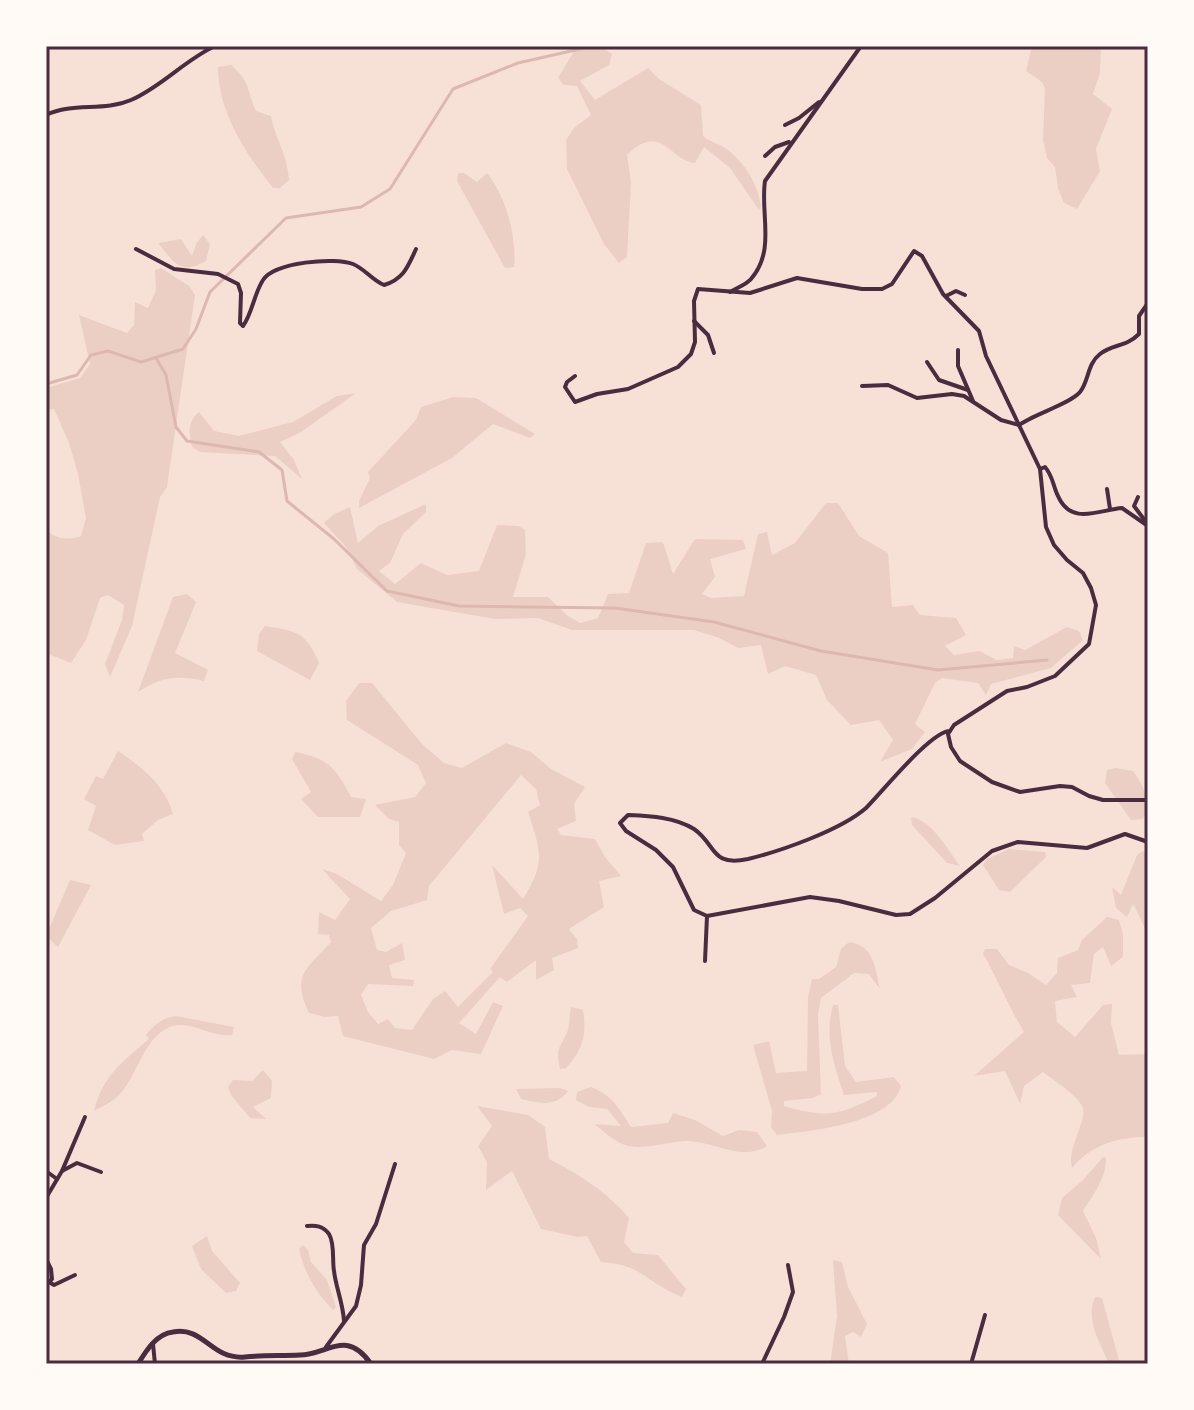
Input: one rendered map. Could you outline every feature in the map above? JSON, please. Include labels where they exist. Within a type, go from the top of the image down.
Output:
[{"type":"street","points":[[46,115],[61,107],[116,105],[133,99],[215,46]]},
{"type":"street","points":[[729,292],[749,281],[760,265],[767,232],[763,197],[765,181],[861,46]]},
{"type":"street","points":[[785,125],[827,96]]},
{"type":"street","points":[[765,156],[775,147],[792,141]]},
{"type":"street","points":[[136,249],[174,269],[218,274],[238,284],[241,293],[240,323],[243,326],[262,280],[281,267],[350,262],[384,285],[397,281],[404,274],[416,249]]},
{"type":"street","points":[[575,376],[565,387],[575,402],[597,394],[628,389],[678,367],[691,354],[695,342],[694,301],[698,289],[750,293],[797,278],[862,289],[882,289],[892,284],[914,251],[922,256],[946,296],[979,331],[986,356],[1040,469],[1046,527],[1054,545],[1083,573],[1096,605],[1089,644],[1055,676],[1007,691],[954,725],[948,734],[951,747],[960,761],[992,782],[1020,792],[1060,786],[1072,787],[1103,800],[1148,800]]},
{"type":"street","points":[[946,296],[956,291],[965,295]]},
{"type":"street","points":[[1019,425],[1080,392],[1091,364],[1101,353],[1130,343],[1139,334],[1139,316],[1148,303]]},
{"type":"street","points":[[694,321],[708,335],[714,353]]},
{"type":"street","points":[[958,350],[958,366],[974,403]]},
{"type":"street","points":[[927,362],[939,380],[968,390]]},
{"type":"street","points":[[862,386],[888,385],[917,398],[952,394],[964,396],[1001,420],[1019,425]]},
{"type":"street","points":[[1040,469],[1045,467],[1051,473],[1059,500],[1068,509],[1088,516],[1122,508],[1148,525]]},
{"type":"street","points":[[1107,489],[1110,509]]},
{"type":"street","points":[[1138,497],[1134,506],[1148,525]]},
{"type":"street","points":[[950,731],[942,731],[928,741],[863,810],[827,832],[748,859],[729,861],[714,853],[704,838],[691,827],[662,818],[628,815],[620,823],[673,867],[694,910],[707,916],[810,897],[896,915],[910,914],[935,898],[992,851],[1018,842],[1087,848],[1125,834],[1148,842]]},
{"type":"street","points":[[705,961],[707,916]]},
{"type":"street","points":[[46,1198],[62,1171],[85,1117]]},
{"type":"street","points":[[62,1171],[77,1163],[101,1172]]},
{"type":"street","points":[[138,1364],[163,1335],[176,1331],[196,1335],[228,1357],[313,1354],[326,1347],[356,1306],[364,1245],[376,1224],[395,1164]]},
{"type":"street","points":[[46,1171],[57,1179]]},
{"type":"street","points":[[307,1226],[320,1226],[331,1239],[334,1274],[345,1323]]},
{"type":"street","points":[[46,1259],[51,1269],[48,1284],[54,1285],[75,1275]]},
{"type":"street","points":[[762,1364],[793,1292],[788,1265]]},
{"type":"street","points":[[971,1364],[985,1315]]},
{"type":"street","points":[[153,1344],[155,1364]]},
{"type":"street","points":[[326,1347],[350,1346],[371,1364]]},
{"type":"shaded area","points":[[577,46],[600,46],[612,54],[609,65],[580,81],[595,100],[648,68],[659,79],[701,105],[703,136],[732,153],[744,166],[757,189],[759,210],[730,168],[704,147],[695,163],[686,161],[657,142],[649,142],[627,155],[631,182],[627,257],[619,263],[604,244],[567,169],[566,140],[574,128],[591,115],[577,86],[564,85],[558,78]]},
{"type":"shaded area","points":[[1032,46],[1101,46],[1100,73],[1093,94],[1112,109],[1096,149],[1100,171],[1077,209],[1064,203],[1055,167],[1047,158],[1043,140],[1045,88],[1042,82],[1026,71]]},
{"type":"shaded area","points":[[231,65],[245,81],[256,111],[271,116],[288,171],[289,180],[280,188],[273,188],[263,175],[228,116],[219,84],[218,67]]},
{"type":"shaded area","points":[[458,173],[464,173],[477,182],[487,173],[494,182],[509,217],[514,267],[505,268],[457,181]]},
{"type":"shaded area","points":[[203,235],[210,244],[206,261],[190,267],[178,265],[158,243],[181,239],[192,256]]},
{"type":"shaded area","points":[[161,268],[189,286],[195,295],[167,487],[160,497],[132,626],[110,677],[105,664],[122,620],[124,605],[108,595],[100,598],[86,640],[71,663],[46,653],[46,529],[58,537],[81,536],[86,518],[69,443],[54,409],[46,410],[46,388],[80,378],[90,364],[79,315],[127,333],[134,325],[135,302],[148,308],[156,290],[155,270]]},
{"type":"shaded area","points":[[356,393],[301,432],[280,442],[294,460],[302,479],[275,456],[200,452],[192,447],[190,428],[199,412],[214,431],[239,436],[293,422],[337,396]]},
{"type":"shaded area","points":[[453,397],[476,398],[535,434],[530,438],[493,424],[452,458],[359,508],[359,501],[370,478],[368,472],[416,420],[421,407]]},
{"type":"shaded area","points":[[826,503],[838,503],[859,536],[888,553],[892,607],[913,605],[920,615],[956,618],[966,635],[945,646],[954,655],[979,651],[997,660],[1013,658],[1014,646],[1025,650],[1067,627],[1079,631],[1083,640],[1051,668],[991,684],[986,695],[978,683],[942,678],[935,683],[915,724],[925,732],[912,749],[880,762],[893,740],[879,720],[851,725],[827,700],[816,675],[785,666],[768,674],[761,645],[738,648],[694,630],[572,630],[538,618],[495,619],[397,602],[357,569],[346,547],[324,523],[334,514],[350,507],[358,543],[378,526],[426,504],[426,512],[403,534],[390,563],[379,571],[395,584],[421,563],[447,575],[479,571],[497,525],[519,526],[525,530],[526,554],[513,597],[548,597],[580,623],[598,618],[608,594],[629,593],[646,543],[663,542],[673,574],[695,539],[743,540],[746,549],[710,559],[715,577],[702,594],[711,598],[744,596],[758,534],[767,532],[772,555],[795,543]]},
{"type":"shaded area","points":[[187,594],[196,602],[175,653],[208,670],[204,681],[170,679],[138,692],[173,597]]},
{"type":"shaded area","points":[[265,626],[293,632],[310,645],[319,663],[310,680],[257,651],[259,634]]},
{"type":"shaded area","points":[[359,683],[372,683],[422,744],[444,763],[462,768],[506,743],[531,752],[551,769],[585,787],[574,804],[576,821],[557,829],[561,835],[595,839],[621,876],[599,881],[604,907],[569,929],[577,939],[578,948],[552,958],[554,970],[536,980],[536,960],[507,982],[500,977],[459,1023],[476,1034],[493,1002],[503,1006],[481,1054],[452,1050],[434,1059],[343,1036],[338,1016],[309,1013],[304,1000],[301,981],[304,974],[331,942],[329,935],[318,934],[319,912],[335,920],[350,899],[322,869],[337,874],[381,901],[393,885],[406,853],[399,845],[399,822],[389,819],[375,805],[415,797],[426,783],[418,765],[347,720],[346,701]],"holes":[[[521,775],[536,789],[540,805],[528,812],[538,848],[538,866],[523,899],[492,865],[504,914],[520,908],[528,916],[490,969],[493,972],[458,1007],[445,991],[433,999],[412,1030],[395,1028],[388,1019],[378,1024],[368,1012],[361,995],[368,984],[413,986],[414,980],[392,978],[389,965],[405,960],[402,943],[386,952],[377,950],[371,928],[391,911],[427,900],[429,886]]]},
{"type":"shaded area","points":[[118,751],[152,778],[173,814],[158,820],[142,834],[144,841],[115,845],[88,830],[96,806],[84,799],[96,776],[103,779]]},
{"type":"shaded area","points":[[295,752],[323,761],[341,779],[351,797],[366,799],[360,817],[318,817],[301,799],[311,792],[292,759]]},
{"type":"shaded area","points":[[1107,770],[1133,771],[1140,782],[1146,800],[1143,819],[1131,820],[1105,783]]},
{"type":"shaded area","points":[[911,817],[933,830],[960,866],[947,863],[912,825]]},
{"type":"shaded area","points":[[1009,849],[1045,852],[1046,857],[1010,892],[999,890],[983,865],[987,859]]},
{"type":"shaded area","points":[[1143,851],[1148,853],[1148,934],[1133,904],[1127,917],[1116,908],[1112,887],[1121,895],[1137,855]]},
{"type":"shaded area","points":[[70,880],[91,885],[58,947],[46,936]]},
{"type":"shaded area","points":[[1107,917],[1119,920],[1123,934],[1123,957],[1111,966],[1103,947],[1094,954],[1090,983],[1071,985],[1077,997],[1055,1001],[1057,1022],[1075,1037],[1103,1005],[1112,1004],[1111,1023],[1119,1055],[1148,1054],[1148,1137],[1126,1138],[1106,1144],[1088,1153],[1072,1168],[1072,1152],[1083,1118],[1082,1106],[1074,1096],[1043,1072],[1024,1086],[1020,1104],[1005,1071],[974,1076],[1024,1032],[983,954],[985,949],[997,949],[1009,965],[1046,985],[1057,973],[1058,958],[1078,950],[1082,940]]},
{"type":"shaded area","points":[[849,942],[864,948],[872,959],[880,989],[869,974],[854,973],[821,998],[818,1014],[821,1094],[813,1098],[784,1101],[784,1106],[832,1113],[877,1096],[877,1092],[844,1095],[830,1039],[833,1005],[838,1005],[845,1066],[856,1082],[894,1077],[901,1086],[894,1099],[866,1117],[828,1128],[777,1135],[771,1127],[772,1111],[753,1045],[769,1041],[776,1073],[807,1071],[808,997],[812,979],[819,979],[836,967],[841,949]]},
{"type":"shaded area","points":[[571,1007],[583,1010],[584,1034],[576,1055],[566,1068],[560,1069],[558,1050],[567,1032]]},
{"type":"shaded area","points":[[176,1016],[234,1027],[232,1035],[185,1025],[170,1027],[152,1040],[130,1081],[114,1100],[94,1111],[108,1078],[149,1039],[146,1035],[156,1025]]},
{"type":"shaded area","points":[[263,1070],[272,1081],[271,1098],[253,1107],[266,1119],[250,1118],[228,1087],[233,1080],[252,1081]]},
{"type":"shaded area","points":[[591,1087],[610,1098],[631,1127],[668,1123],[673,1113],[695,1120],[723,1136],[739,1130],[757,1132],[767,1146],[739,1152],[688,1141],[639,1147],[625,1145],[594,1124],[621,1126],[607,1109],[589,1107],[576,1100],[577,1092]]},
{"type":"shaded area","points":[[560,1088],[568,1091],[558,1100],[547,1103],[521,1099],[516,1089]]},
{"type":"shaded area","points":[[477,1106],[528,1115],[545,1127],[549,1159],[592,1184],[620,1208],[629,1218],[624,1242],[633,1253],[658,1255],[686,1289],[682,1297],[626,1266],[601,1262],[587,1236],[541,1229],[512,1171],[486,1190],[487,1162],[478,1146],[492,1126]]},
{"type":"shaded area","points":[[1103,1157],[1106,1158],[1106,1165],[1102,1179],[1083,1211],[1096,1238],[1101,1259],[1058,1215],[1062,1198]]},
{"type":"shaded area","points":[[207,1236],[212,1251],[240,1283],[236,1291],[226,1293],[201,1269],[192,1246]]},
{"type":"shaded area","points":[[303,1245],[311,1262],[327,1280],[336,1307],[333,1310],[307,1274],[299,1249]]},
{"type":"shaded area","points":[[833,1260],[842,1262],[848,1287],[867,1324],[861,1337],[853,1332],[845,1336],[849,1364],[830,1364],[837,1316]]},
{"type":"shaded area","points":[[1095,1297],[1102,1298],[1120,1364],[1109,1364],[1098,1339],[1092,1314]]},
{"type":"waterway","points":[[46,384],[77,375],[91,355],[108,351],[141,362],[183,349],[196,329],[210,292],[286,218],[361,207],[390,189],[453,89],[518,63],[593,46]]},
{"type":"waterway","points":[[156,358],[166,375],[176,427],[187,441],[259,452],[282,470],[287,501],[334,539],[387,591],[459,606],[615,608],[714,622],[821,651],[938,670],[1047,660]]}]
